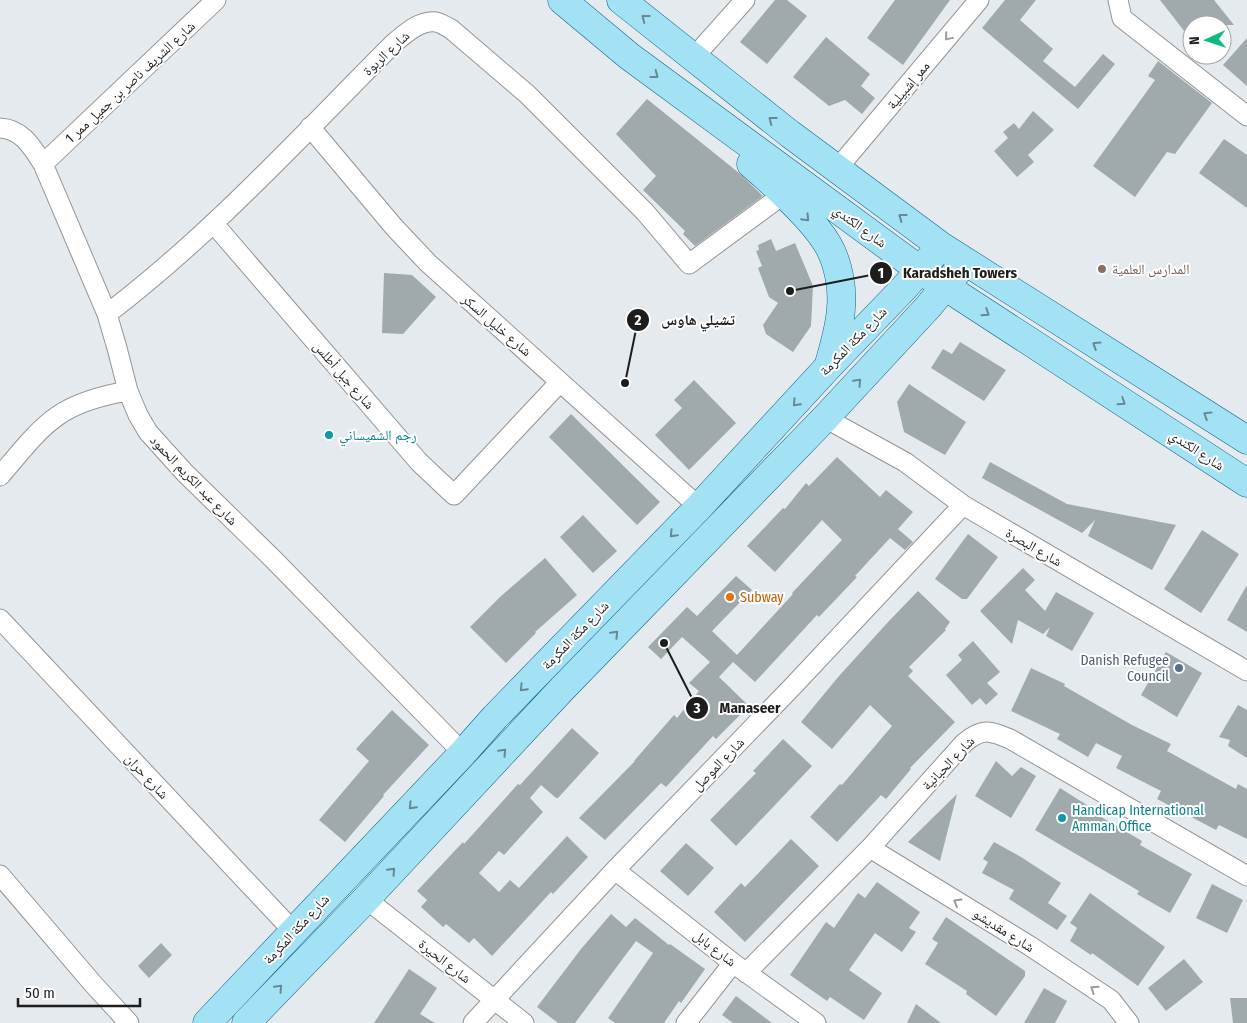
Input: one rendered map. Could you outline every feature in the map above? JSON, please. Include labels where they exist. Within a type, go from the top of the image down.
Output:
[{"type":"main road","name":"شارع الكندي","points":[[562,0],[629,56],[920,270],[1247,483]]},
{"type":"main road","points":[[621,0],[752,105],[941,246],[1247,440]]},
{"type":"main road","points":[[685,98],[728,144],[784,194],[813,225],[828,245],[838,276],[842,307],[829,366]]},
{"type":"main road","name":"شارع مكة المكرمة","points":[[207,1023],[495,717],[700,506],[941,246]]},
{"type":"main road","name":"شارع مكة المكرمة","points":[[246,1023],[366,899],[562,689],[825,418],[928,308],[965,262]]},
{"type":"street","name":"شارع الشريف ناصر بن جميل ممر 1","points":[[43,164],[216,0]]},
{"type":"street","points":[[694,57],[745,0]]},
{"type":"street","name":"ممر إشبيلية","points":[[837,169],[979,0]]},
{"type":"street","points":[[1118,0],[1122,18],[1247,116]]},
{"type":"street","name":"شارع الربوة","points":[[107,314],[214,224],[394,43],[409,30],[425,23],[437,22],[451,29],[528,94],[644,212],[689,264],[784,194]]},
{"type":"street","name":"شارع خليل السكر","points":[[310,127],[394,227],[428,263],[700,506]]},
{"type":"street","name":"شارع عبد الكريم الحمود","points":[[0,128],[6,128],[20,134],[31,145],[43,164],[107,314],[128,391],[138,415],[148,432],[185,473],[273,559],[463,753]]},
{"type":"street","name":"شارع جبل أطلس","points":[[214,224],[419,462],[454,495],[560,382]]},
{"type":"street","points":[[0,476],[34,435],[52,418],[67,408],[84,401],[128,391]]},
{"type":"street","name":"شارع البصرة","points":[[825,418],[905,462],[963,505],[1247,671]]},
{"type":"street","name":"شارع الموصل","points":[[473,1023],[963,505]]},
{"type":"street","name":"شارع حران","points":[[0,619],[294,932]]},
{"type":"street","name":"شارع الحبانية","points":[[686,1023],[740,968],[870,848],[964,743],[975,734],[986,731],[1010,739],[1247,876]]},
{"type":"street","name":"شارع مقديشو","points":[[870,848],[1030,946],[1111,1000],[1129,1023]]},
{"type":"street","name":"شارع بابل","points":[[616,870],[740,968],[816,1023]]},
{"type":"street","points":[[0,875],[129,1023]]},
{"type":"street","name":"شارع الحيرة","points":[[366,899],[524,1023]]},
{"type":"building","points":[[775,0],[787,0],[807,16],[767,64],[740,42]]},
{"type":"building","points":[[895,0],[950,0],[903,65],[867,38]]},
{"type":"building","points":[[1005,0],[1036,0],[1020,20],[1053,49],[1043,61],[1075,87],[1103,54],[1115,64],[1078,109],[982,28]]},
{"type":"building","points":[[1160,0],[1214,0],[1226,15],[1182,15],[1182,28]]},
{"type":"building","points":[[826,37],[870,74],[861,86],[875,98],[862,114],[845,100],[829,106],[793,77]]},
{"type":"building","points":[[1247,38],[1247,86],[1223,65],[1232,65],[1232,55]]},
{"type":"building","points":[[1158,61],[1212,103],[1175,154],[1167,152],[1135,197],[1093,166],[1155,80],[1148,76]]},
{"type":"building","points":[[647,99],[739,173],[763,196],[695,246],[683,234],[685,231],[643,190],[656,176],[616,134]]},
{"type":"building","points":[[1033,111],[1054,130],[1028,155],[1034,162],[1017,177],[994,151],[1008,138],[1003,132],[1014,123],[1019,129]]},
{"type":"building","points":[[1224,139],[1247,155],[1247,208],[1199,173]]},
{"type":"building","points":[[771,239],[776,251],[795,243],[813,286],[811,326],[793,352],[766,334],[763,325],[778,303],[769,297],[758,268],[762,266],[756,251],[759,250],[758,245]]},
{"type":"building","points":[[384,273],[412,275],[436,297],[403,334],[382,333]]},
{"type":"building","points":[[960,342],[1006,370],[984,401],[931,368],[943,349],[952,354]]},
{"type":"building","points":[[694,380],[736,423],[689,470],[655,435],[682,408],[674,400]]},
{"type":"building","points":[[909,384],[966,422],[945,455],[904,432],[897,402]]},
{"type":"building","points":[[571,414],[660,502],[637,525],[549,437]]},
{"type":"building","points":[[837,457],[880,497],[886,490],[913,512],[898,529],[913,542],[905,550],[890,538],[855,576],[857,577],[819,617],[817,615],[755,682],[733,662],[719,677],[749,706],[716,739],[713,736],[666,787],[661,783],[605,840],[579,818],[635,761],[674,715],[677,718],[699,691],[689,683],[710,662],[682,637],[661,659],[648,647],[687,607],[697,616],[736,576],[752,590],[712,631],[737,655],[842,540],[822,520],[775,572],[747,546],[783,508],[785,509],[806,483],[809,486]]},
{"type":"building","points":[[990,462],[1067,504],[1176,525],[1152,570],[1088,536],[1095,520],[1082,533],[982,478]]},
{"type":"building","points":[[583,515],[617,551],[593,573],[560,537]]},
{"type":"building","points":[[1202,530],[1239,554],[1201,613],[1164,589]]},
{"type":"building","points":[[968,534],[998,557],[967,599],[962,599],[935,579]]},
{"type":"building","points":[[545,558],[577,595],[535,632],[506,663],[470,627],[500,597]]},
{"type":"building","points":[[1023,568],[1035,580],[1025,590],[1045,611],[1056,592],[1094,613],[1072,651],[1046,636],[1050,627],[1043,634],[1018,620],[1012,644],[980,611]]},
{"type":"building","points":[[1247,585],[1247,632],[1227,620]]},
{"type":"building","points":[[918,591],[950,622],[946,630],[909,667],[913,671],[908,676],[955,722],[910,768],[886,799],[881,795],[837,842],[810,817],[840,784],[842,785],[892,726],[870,705],[832,749],[801,722],[839,676]]},
{"type":"building","points":[[973,641],[1000,672],[987,683],[998,694],[986,705],[980,698],[972,705],[946,675],[962,660],[958,655]]},
{"type":"building","points":[[1166,652],[1202,673],[1177,717],[1141,695]]},
{"type":"building","points":[[1031,668],[1065,684],[1064,686],[1132,725],[1171,744],[1167,751],[1236,789],[1238,784],[1247,789],[1247,839],[1219,825],[1216,830],[1157,799],[1161,791],[1116,768],[1122,756],[1096,743],[1088,757],[1057,739],[1060,734],[1011,711]]},
{"type":"building","points":[[1238,705],[1247,710],[1247,758],[1228,746],[1230,740],[1219,737]]},
{"type":"building","points":[[392,710],[429,745],[383,795],[345,842],[319,820],[369,761],[356,749]]},
{"type":"building","points":[[572,728],[599,753],[558,798],[541,785],[530,798],[543,812],[504,855],[499,851],[479,873],[499,892],[510,880],[519,888],[567,836],[588,857],[553,894],[551,892],[492,956],[474,938],[469,943],[446,924],[443,927],[421,907],[427,900],[417,891],[463,842],[464,844]]},
{"type":"building","points":[[783,739],[812,766],[736,846],[710,820],[756,773],[753,771]]},
{"type":"building","points":[[996,761],[1012,776],[1021,767],[1036,776],[1011,818],[975,796]]},
{"type":"building","points":[[1060,788],[1090,807],[1089,810],[1142,841],[1140,845],[1192,874],[1170,913],[1137,894],[1139,891],[1035,830]]},
{"type":"building","points":[[957,794],[940,861],[908,842]]},
{"type":"building","points":[[791,839],[819,866],[745,942],[714,912],[741,883],[745,887]]},
{"type":"building","points":[[994,842],[1061,883],[1048,903],[1067,916],[1057,930],[1009,899],[1014,890],[982,873],[988,862],[983,859]]},
{"type":"building","points":[[686,843],[714,868],[688,896],[660,871]]},
{"type":"building","points":[[877,882],[920,912],[909,928],[916,932],[902,952],[875,933],[849,970],[882,993],[864,1020],[830,997],[827,1001],[790,975],[826,922],[834,928],[858,893],[865,898]]},
{"type":"building","points":[[1212,884],[1243,900],[1227,933],[1196,918]]},
{"type":"building","points":[[1090,893],[1165,947],[1138,986],[1092,953],[1091,955],[1070,941],[1077,928],[1070,923]]},
{"type":"building","points":[[611,914],[626,927],[635,918],[669,945],[705,969],[664,1023],[615,1023],[608,1018],[653,953],[636,941],[575,1023],[558,1023],[537,1007],[581,949]]},
{"type":"building","points":[[946,917],[1025,971],[1025,976],[996,1016],[966,994],[967,991],[925,964],[938,943],[932,939]]},
{"type":"building","points":[[161,943],[172,955],[149,978],[138,966]]},
{"type":"building","points":[[1184,959],[1203,982],[1166,1011],[1148,988]]},
{"type":"building","points":[[409,969],[437,988],[420,1014],[435,1023],[374,1023]]},
{"type":"building","points":[[1044,988],[1067,1001],[1055,1023],[1024,1023]]},
{"type":"building","points":[[736,996],[772,1023],[733,1023],[722,1015]]},
{"type":"building","points":[[1230,998],[1247,998],[1247,1023],[1233,1023]]},
{"type":"building","points":[[916,1004],[941,1023],[907,1023]]},
{"type":"place","name":"المدارس العلمية","points":[[1102,269]]},
{"type":"place","name":"Karadsheh Towers","points":[[790,291]]},
{"type":"place","name":"تشيلي هاوس","points":[[625,383]]},
{"type":"place","name":"رجم الشميساني","points":[[329,435]]},
{"type":"place","name":"Subway","points":[[730,597]]},
{"type":"place","name":"Manaseer","points":[[664,643]]},
{"type":"place","name":"Danish Refugee Council","points":[[1179,668]]},
{"type":"place","name":"Handicap International Amman Office","points":[[1062,818]]}]
